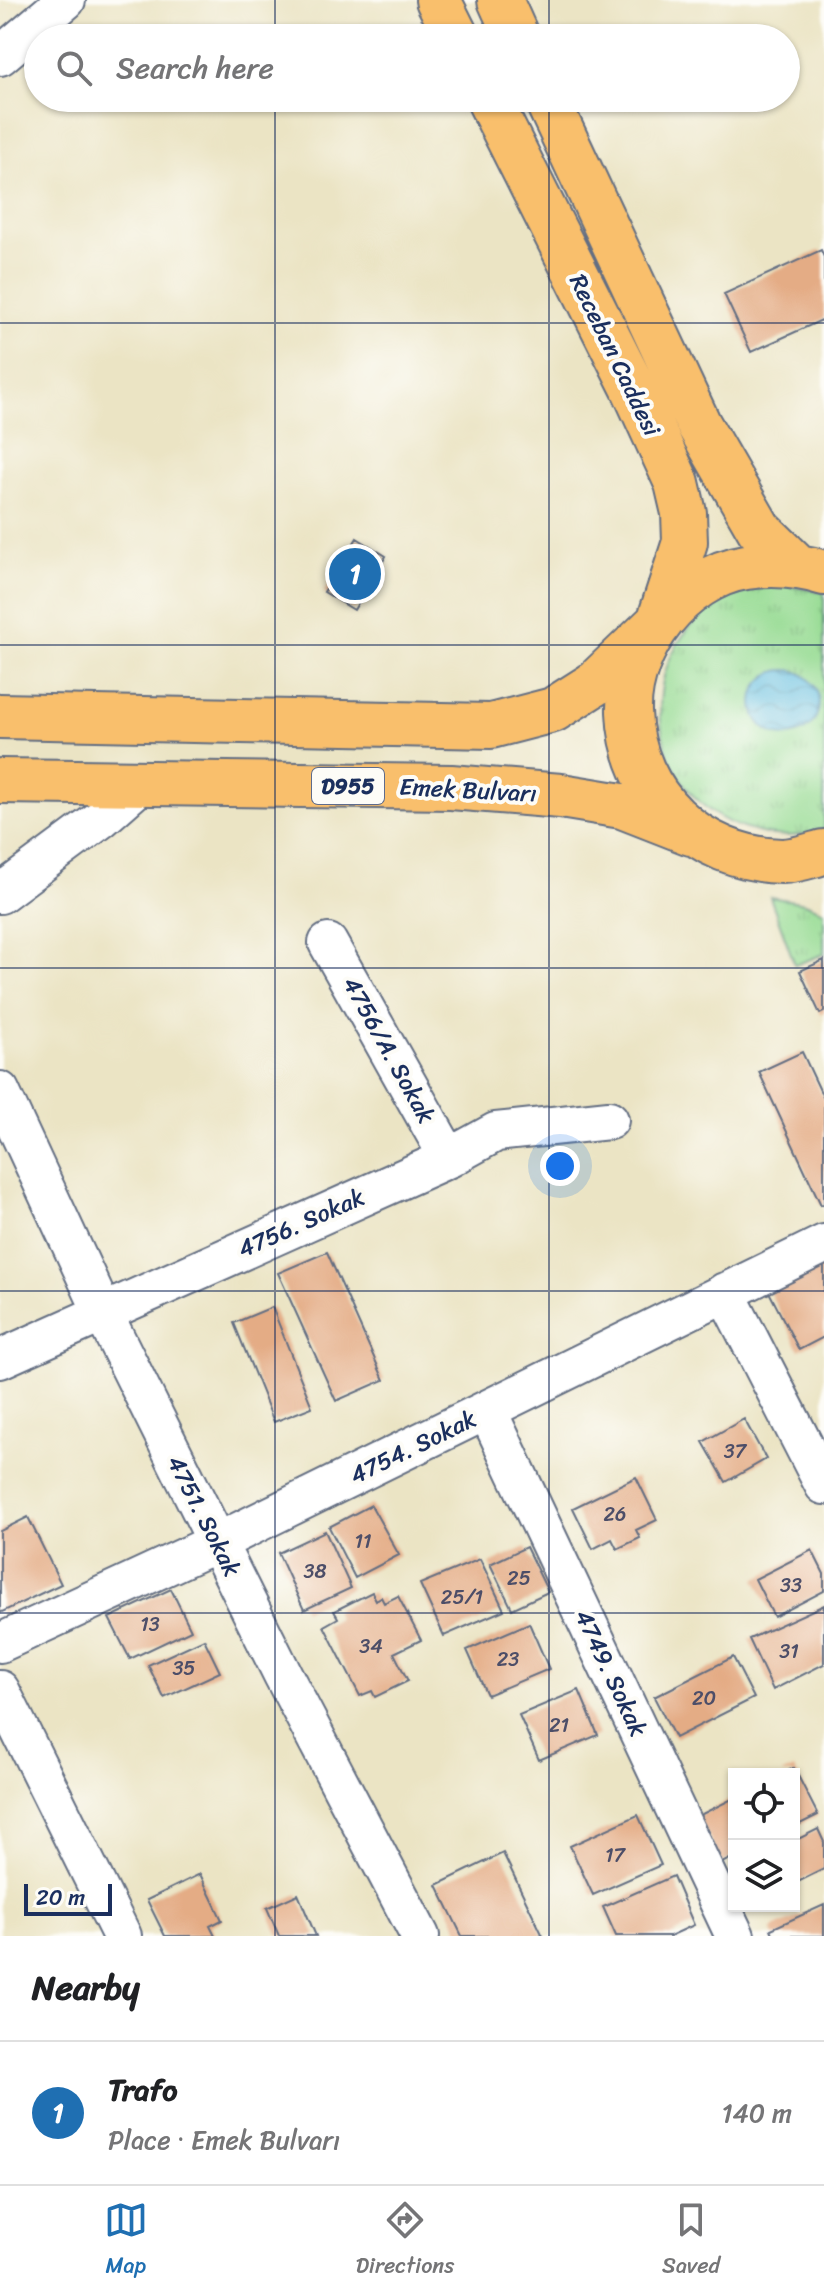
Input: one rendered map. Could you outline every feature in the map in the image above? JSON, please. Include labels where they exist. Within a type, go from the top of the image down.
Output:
[{"type":"highway","points":[[438,0],[450,24]]},
{"type":"highway","points":[[500,0],[511,24]]},
{"type":"highway","name":"Receban Caddesi","points":[[495,112],[677,483],[684,513],[685,542],[659,622]]},
{"type":"highway","name":"Receban Caddesi","points":[[553,112],[699,425],[759,529],[810,569]]},
{"type":"highway","name":"D955","points":[[0,716],[491,726],[553,710],[594,684],[696,587],[744,567],[810,569]]},
{"type":"highway","name":"D955","points":[[659,622],[637,663],[629,710],[636,757],[657,799],[691,833],[733,854],[784,861],[824,852]]},
{"type":"highway","name":"Emek Bulvarı","points":[[0,781],[451,787],[561,796],[622,806],[691,833]]},
{"type":"street","points":[[38,24],[66,0]]},
{"type":"street","points":[[0,56],[24,36]]},
{"type":"street","points":[[0,894],[101,819],[142,783]]},
{"type":"street","name":"4756/A. Sokak","points":[[328,943],[449,1158]]},
{"type":"street","name":"4751. Sokak","points":[[0,1091],[102,1311],[420,1936]]},
{"type":"street","name":"4756. Sokak","points":[[0,1359],[449,1158],[496,1132],[609,1120]]},
{"type":"street","name":"4754. Sokak","points":[[0,1643],[218,1542],[824,1244]]},
{"type":"street","points":[[725,1292],[824,1485]]},
{"type":"street","name":"4749. Sokak","points":[[487,1410],[735,1936]]},
{"type":"street","points":[[0,1690],[122,1936]]},
{"type":"green space","points":[[781,585],[824,592],[824,829],[791,836],[757,832],[718,816],[688,790],[669,756],[661,719],[663,681],[677,646],[702,615],[739,593]]},
{"type":"green space","points":[[770,897],[805,903],[824,911],[824,954],[795,965]]},
{"type":"water","points":[[780,670],[792,670],[804,675],[814,685],[819,703],[817,716],[804,731],[792,736],[780,736],[768,731],[758,721],[753,709],[753,697],[758,685],[768,675]]},
{"type":"building","points":[[821,250],[824,257],[824,319],[751,352],[724,294]]},
{"type":"building","points":[[357,538],[386,556],[354,610],[324,592]]},
{"type":"building","points":[[824,960],[824,1012],[820,1014],[800,971]]},
{"type":"building","points":[[802,1052],[824,1099],[824,1204],[821,1205],[759,1072]]},
{"type":"building","points":[[327,1252],[384,1380],[336,1401],[278,1273]]},
{"type":"building","points":[[824,1259],[824,1337],[799,1350],[767,1288]]},
{"type":"building","points":[[272,1307],[312,1407],[274,1422],[234,1323]]},
{"type":"building","points":[[744,1419],[766,1459],[726,1482],[703,1442]]},
{"type":"building","points":[[636,1477],[657,1520],[636,1530],[640,1538],[617,1549],[612,1539],[593,1549],[573,1508]]},
{"type":"building","points":[[371,1505],[399,1555],[355,1578],[329,1527]]},
{"type":"building","points":[[28,1517],[61,1584],[0,1613],[0,1531]]},
{"type":"building","points":[[325,1531],[351,1588],[304,1610],[278,1553]]},
{"type":"building","points":[[526,1547],[548,1592],[512,1609],[490,1564]]},
{"type":"building","points":[[812,1550],[824,1574],[824,1591],[774,1617],[755,1579]]},
{"type":"building","points":[[480,1559],[504,1610],[444,1636],[420,1584]]},
{"type":"building","points":[[171,1589],[191,1630],[130,1659],[109,1618]]},
{"type":"building","points":[[372,1592],[376,1600],[381,1597],[384,1603],[398,1596],[421,1640],[394,1653],[408,1681],[375,1697],[372,1691],[360,1696],[324,1626],[338,1618],[334,1611]]},
{"type":"building","points":[[824,1605],[824,1664],[773,1690],[749,1639]]},
{"type":"building","points":[[529,1623],[549,1669],[487,1695],[467,1650]]},
{"type":"building","points":[[204,1639],[220,1672],[164,1698],[148,1665]]},
{"type":"building","points":[[733,1657],[754,1698],[675,1738],[654,1697]]},
{"type":"building","points":[[579,1690],[598,1735],[539,1760],[519,1715]]},
{"type":"building","points":[[800,1780],[818,1815],[800,1824]]},
{"type":"building","points":[[728,1801],[728,1860],[722,1863],[698,1816]]},
{"type":"building","points":[[638,1815],[661,1865],[593,1895],[570,1846]]},
{"type":"building","points":[[818,1829],[824,1842],[824,1869],[800,1881],[800,1840]]},
{"type":"building","points":[[503,1853],[543,1936],[462,1936],[437,1885]]},
{"type":"building","points":[[200,1874],[222,1920],[210,1926],[215,1936],[165,1936],[147,1900]]},
{"type":"building","points":[[673,1876],[694,1925],[670,1936],[616,1936],[603,1907]]},
{"type":"building","points":[[298,1894],[316,1936],[279,1936],[267,1908]]},
{"type":"building","points":[[824,1905],[824,1936],[774,1936],[771,1929]]},
{"type":"place","name":"Trafo","points":[[355,574]]}]
